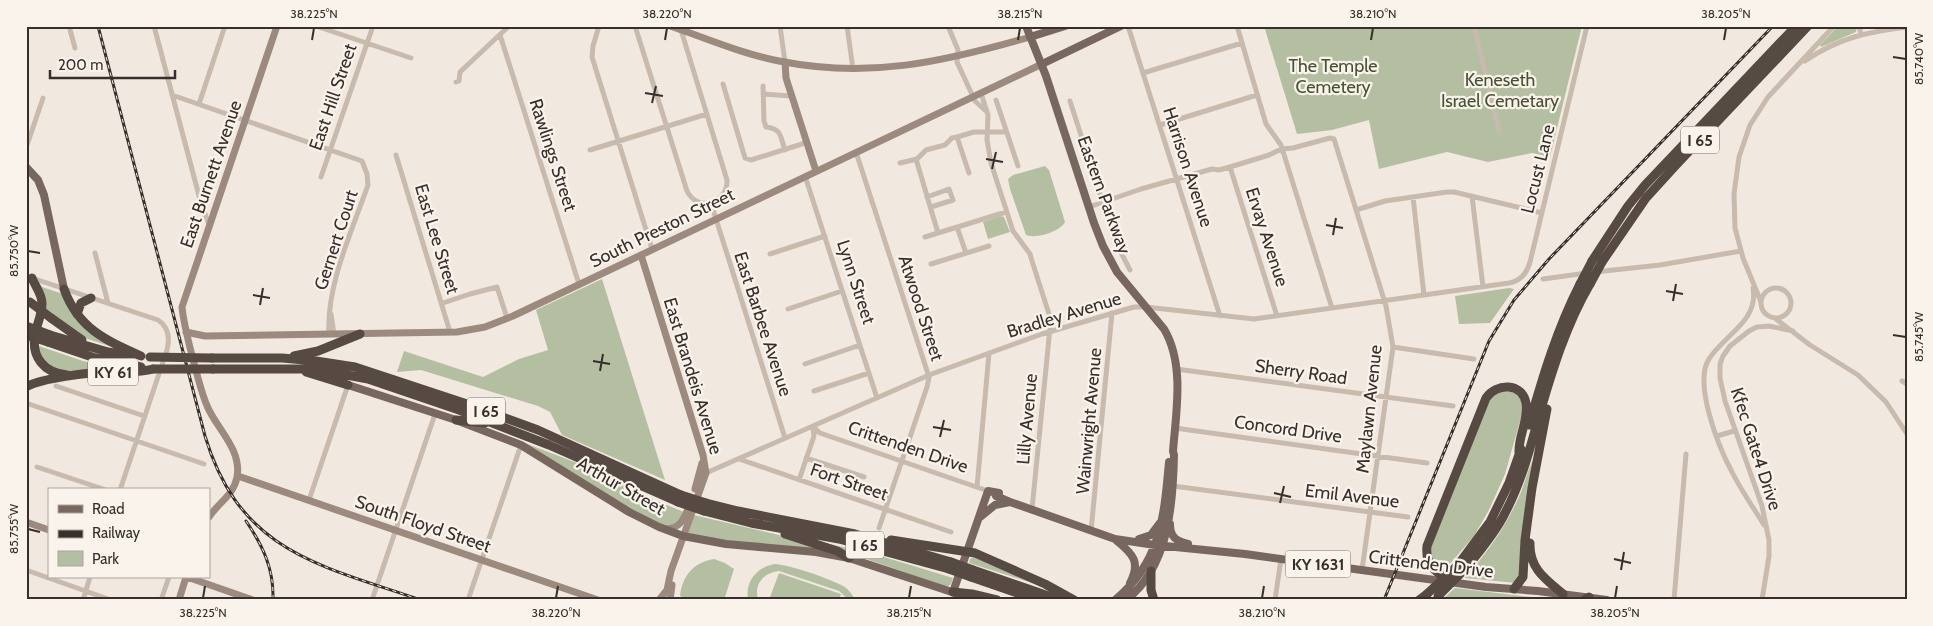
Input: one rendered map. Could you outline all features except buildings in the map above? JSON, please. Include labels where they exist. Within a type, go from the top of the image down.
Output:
[{"type":"highway","name":"I 65","points":[[1429,597],[1468,566],[1488,541],[1505,514],[1517,487],[1554,366],[1592,261],[1628,206],[1645,185],[1796,26]]},
{"type":"highway","name":"I 65","points":[[1429,597],[1458,565],[1490,522],[1509,483],[1546,366],[1570,304],[1602,262],[1646,198],[1808,26]]},
{"type":"highway","name":"KY 61","points":[[29,277],[41,295],[42,305],[35,334],[36,354],[39,361],[50,371],[73,376],[110,372],[143,372],[154,369]]},
{"type":"highway","name":"KY 61","points":[[64,289],[77,314],[96,334],[146,357]]},
{"type":"highway","points":[[77,314],[81,303],[91,298]]},
{"type":"highway","points":[[28,300],[69,332],[98,349]]},
{"type":"highway","name":"I 65","points":[[26,326],[95,358],[154,369],[292,368],[332,371],[368,379],[459,410],[705,507],[779,529],[807,532],[950,566]]},
{"type":"highway","points":[[282,358],[318,351],[360,334]]},
{"type":"highway","name":"I 65","points":[[26,335],[146,357],[282,358],[316,360],[355,367],[538,430],[680,498]]},
{"type":"highway","points":[[1514,589],[1523,577],[1525,540],[1530,504],[1554,366]]},
{"type":"highway","points":[[292,368],[348,385]]},
{"type":"highway","points":[[26,387],[41,381],[73,376]]},
{"type":"highway","points":[[1449,582],[1431,568],[1427,558],[1427,546],[1486,398],[1493,390],[1500,387],[1518,390],[1525,401],[1525,417],[1518,444],[1519,453]]},
{"type":"highway","points":[[456,420],[495,424]]},
{"type":"highway","points":[[1530,504],[1530,549],[1533,563],[1541,576],[1563,594]]},
{"type":"highway","name":"I 65","points":[[705,507],[738,511],[827,528],[875,540],[972,574],[1038,600]]},
{"type":"highway","points":[[779,529],[786,535],[837,551],[849,558]]},
{"type":"highway","points":[[875,540],[900,540],[968,551],[1045,584],[1074,600]]},
{"type":"highway","points":[[1151,571],[1151,590],[1154,600]]},
{"type":"highway","name":"I 65","points":[[972,574],[1060,600]]},
{"type":"highway","points":[[952,596],[972,594],[997,600]]},
{"type":"main road","name":"East Burnett Avenue","points":[[186,332],[182,307],[277,26]]},
{"type":"main road","points":[[670,26],[753,54],[785,62],[818,67],[853,69],[909,66],[958,57],[1065,26]]},
{"type":"main road","name":"Eastern Parkway","points":[[1026,26],[1042,64],[1099,236],[1112,262],[1128,287],[1157,319],[1169,338],[1176,369],[1173,486],[1151,571],[1126,600]]},
{"type":"main road","name":"South Preston Street","points":[[186,332],[205,336],[360,334],[450,332],[479,328],[507,318],[652,250],[1121,26]]},
{"type":"main road","points":[[785,62],[786,78],[816,171]]},
{"type":"main road","name":"KY 61","points":[[26,167],[38,180],[44,195],[64,289]]},
{"type":"main road","name":"East Brandeis Avenue","points":[[641,255],[703,455],[706,473],[683,536],[667,590],[659,600]]},
{"type":"main road","points":[[186,332],[203,397],[233,449],[236,459],[238,476],[227,497],[210,516]]},
{"type":"main road","name":"Arthur Street","points":[[348,385],[456,420],[521,445],[629,512],[683,536],[726,544],[816,552],[849,558],[952,596],[976,600]]},
{"type":"main road","name":"Eastern Parkway","points":[[1166,518],[1170,455],[1173,451]]},
{"type":"main road","points":[[667,529],[674,528],[684,519],[701,469],[703,455]]},
{"type":"main road","name":"South Floyd Street","points":[[238,476],[598,600]]},
{"type":"main road","points":[[952,596],[978,520],[991,492]]},
{"type":"main road","name":"Crittenden Drive","points":[[991,492],[1010,502],[1032,507]]},
{"type":"main road","name":"Crittenden Drive","points":[[991,492],[1115,539],[1449,582],[1607,600]]},
{"type":"main road","points":[[978,520],[983,513],[995,505],[1010,502]]},
{"type":"main road","points":[[1139,539],[1153,534],[1166,518]]},
{"type":"main road","points":[[1166,518],[1173,538],[1190,544],[1196,549]]},
{"type":"main road","points":[[26,522],[48,530]]},
{"type":"main road","name":"Crittenden Drive","points":[[1092,529],[1158,544]]},
{"type":"main road","points":[[1115,539],[1130,551],[1134,560],[1134,574],[1126,590]]},
{"type":"main road","name":"Eastern Parkway","points":[[1115,600],[1146,567],[1158,544]]},
{"type":"main road","name":"East Brandeis Avenue","points":[[670,600],[675,562]]},
{"type":"main road","points":[[179,600],[187,578]]},
{"type":"main road","points":[[190,578],[253,600]]},
{"type":"street","points":[[69,26],[74,48]]},
{"type":"street","points":[[154,26],[202,207],[209,224]]},
{"type":"street","points":[[199,104],[226,26]]},
{"type":"street","points":[[316,26],[411,58]]},
{"type":"street","name":"East Hill Street","points":[[321,177],[373,26]]},
{"type":"street","points":[[456,82],[459,81],[460,72],[509,26]]},
{"type":"street","points":[[599,26],[592,57],[652,250]]},
{"type":"street","points":[[635,26],[688,194],[696,201],[706,204],[722,196],[727,183],[681,30]]},
{"type":"street","points":[[780,26],[785,62]]},
{"type":"street","points":[[847,26],[853,69]]},
{"type":"street","points":[[948,26],[958,50],[957,62],[974,96],[987,112]]},
{"type":"street","name":"Harrison Avenue","points":[[1128,26],[1220,316]]},
{"type":"street","points":[[1238,26],[1266,124],[1276,137],[1281,148],[1332,308]]},
{"type":"street","points":[[1474,26],[1499,131]]},
{"type":"street","name":"Locust Lane","points":[[1483,287],[1514,282],[1525,274],[1530,262],[1587,26]]},
{"type":"street","points":[[1761,302],[1766,293],[1774,288],[1779,288],[1788,293],[1792,302],[1785,316],[1771,318],[1763,311],[1741,251],[1733,206],[1734,183],[1739,157],[1745,137],[1756,114],[1776,87],[1834,26]]},
{"type":"street","points":[[1859,26],[1861,34]]},
{"type":"street","points":[[1795,69],[1825,48],[1861,34],[1907,27]]},
{"type":"street","name":"Rawlings Street","points":[[500,35],[579,284]]},
{"type":"street","points":[[1143,73],[1242,43]]},
{"type":"street","points":[[723,84],[745,158],[751,160],[785,150],[806,141]]},
{"type":"street","points":[[763,86],[766,127],[775,127],[778,130],[785,150]]},
{"type":"street","name":"Lilly Avenue","points":[[982,92],[987,112],[990,163],[1013,232],[1030,254],[1049,314],[1049,332],[1032,507]]},
{"type":"street","points":[[763,94],[792,96]]},
{"type":"street","points":[[172,95],[331,149]]},
{"type":"street","points":[[1160,125],[1258,95]]},
{"type":"street","points":[[26,148],[43,98]]},
{"type":"street","points":[[996,100],[1018,166]]},
{"type":"street","points":[[1070,100],[1115,241],[1130,270]]},
{"type":"street","points":[[590,150],[706,114]]},
{"type":"street","points":[[900,163],[916,159],[926,150],[945,145],[952,138],[974,132],[1006,132]]},
{"type":"street","points":[[957,137],[969,173]]},
{"type":"street","name":"Maylawn Avenue","points":[[1281,148],[1293,148],[1332,138],[1385,302],[1393,347],[1362,570]]},
{"type":"street","points":[[1089,207],[1212,169],[1219,170],[1230,167],[1269,155],[1281,148]]},
{"type":"street","name":"Gernert Court","points":[[331,149],[362,161],[368,178],[368,185],[332,289],[330,311],[332,334]]},
{"type":"street","name":"Atwood Street","points":[[856,152],[928,376],[927,387],[879,528]]},
{"type":"street","name":"East Lee Street","points":[[396,154],[443,303],[450,332]]},
{"type":"street","points":[[916,159],[938,233]]},
{"type":"street","name":"Ervay Avenue","points":[[1230,167],[1277,316]]},
{"type":"street","name":"Lynn Street","points":[[805,176],[877,398]]},
{"type":"street","points":[[927,197],[949,190],[953,200],[931,207]]},
{"type":"street","points":[[1356,210],[1385,201],[1447,192],[1542,213]]},
{"type":"street","points":[[1472,196],[1483,287]]},
{"type":"street","points":[[1413,197],[1424,295]]},
{"type":"street","name":"East Barbee Avenue","points":[[711,203],[786,438]]},
{"type":"street","points":[[925,237],[1006,212]]},
{"type":"street","points":[[957,227],[966,253]]},
{"type":"street","points":[[770,254],[825,236]]},
{"type":"street","points":[[931,264],[989,246]]},
{"type":"street","points":[[1543,280],[1660,265],[1741,251]]},
{"type":"street","points":[[95,253],[108,303]]},
{"type":"street","points":[[29,277],[158,320],[165,326],[169,335],[168,345],[121,488]]},
{"type":"street","points":[[1752,280],[1755,297],[1753,307],[1741,326],[1708,360],[1702,376],[1704,395],[1731,472],[1766,527]]},
{"type":"street","points":[[443,303],[497,287],[507,318]]},
{"type":"street","name":"Bradley Avenue","points":[[706,473],[928,376],[1049,332],[1112,313],[1146,307],[1254,319],[1483,287]]},
{"type":"street","points":[[788,309],[842,291]]},
{"type":"street","name":"Wainwright Avenue","points":[[1092,529],[1112,313]]},
{"type":"street","points":[[1776,318],[1853,371],[1891,409],[1907,434]]},
{"type":"street","name":"Kfec Gate4 Drive","points":[[1762,600],[1770,549],[1762,506],[1734,431],[1721,383],[1721,360],[1725,352],[1749,331],[1763,326],[1775,326],[1793,331]]},
{"type":"street","points":[[805,364],[860,345]]},
{"type":"street","points":[[1393,347],[1474,358]]},
{"type":"street","points":[[977,487],[989,353]]},
{"type":"street","name":"Sherry Road","points":[[1176,369],[1453,406]]},
{"type":"street","points":[[814,391],[869,373]]},
{"type":"street","points":[[309,500],[348,385]]},
{"type":"street","points":[[56,386],[144,416]]},
{"type":"street","points":[[26,403],[204,464]]},
{"type":"street","points":[[372,600],[435,414]]},
{"type":"street","points":[[799,480],[814,436],[813,427]]},
{"type":"street","name":"Crittenden Drive","points":[[813,427],[820,433],[991,492]]},
{"type":"street","name":"Concord Drive","points":[[1175,428],[1427,463]]},
{"type":"street","points":[[1717,436],[1734,431]]},
{"type":"street","points":[[468,600],[521,445]]},
{"type":"street","points":[[1674,600],[1686,454]]},
{"type":"street","points":[[806,458],[864,478]]},
{"type":"street","name":"Fort Street","points":[[739,459],[951,532]]},
{"type":"street","points":[[37,467],[100,488]]},
{"type":"street","name":"Emil Avenue","points":[[1173,486],[1408,517]]},
{"type":"street","points":[[1275,600],[1281,559]]},
{"type":"street","points":[[26,570],[48,578]]},
{"type":"street","points":[[49,578],[111,600]]},
{"type":"street","points":[[83,600],[90,578]]},
{"type":"street","points":[[161,600],[169,578]]},
{"type":"green space","points":[[1264,26],[1582,26],[1550,157],[1532,153],[1488,162],[1447,152],[1379,169],[1369,120],[1332,130],[1297,134]]},
{"type":"green space","points":[[1838,26],[1857,26],[1856,32],[1821,47],[1820,45]]},
{"type":"green space","points":[[1045,166],[1049,170],[1065,222],[1053,232],[1030,236],[1026,235],[1008,179],[1013,175]]},
{"type":"green space","points":[[1001,216],[1004,217],[1010,232],[988,239],[983,222]]},
{"type":"green space","points":[[602,279],[665,480],[562,435],[550,412],[538,406],[421,370],[397,372],[404,351],[483,377],[519,359],[548,350],[536,310]]},
{"type":"green space","points":[[39,286],[63,294],[109,346],[82,337],[44,309]]},
{"type":"green space","points":[[1509,288],[1514,289],[1490,323],[1459,324],[1455,296]]},
{"type":"green space","points":[[36,345],[83,361],[117,369],[67,373],[47,367]]},
{"type":"green space","points":[[1498,390],[1518,393],[1524,407],[1505,474],[1489,510],[1474,536],[1442,573],[1436,569],[1429,553],[1487,399]]},
{"type":"green space","points":[[483,427],[577,463],[647,497],[684,512],[678,523],[669,527],[653,522]]},
{"type":"green space","points":[[1534,458],[1521,576],[1516,583],[1465,578],[1487,550],[1506,521],[1519,496]]},
{"type":"green space","points":[[694,515],[800,540],[834,552],[736,543],[690,534],[688,533]]},
{"type":"green space","points":[[812,540],[874,554],[953,578],[951,584],[947,587]]},
{"type":"green space","points":[[974,557],[1042,586],[969,563],[970,559]]},
{"type":"green space","points":[[714,559],[734,569],[724,600],[690,600],[680,596],[683,583],[690,572],[700,563]]},
{"type":"green space","points":[[775,564],[799,569],[835,582],[848,589],[855,600],[849,600],[839,591],[779,571],[768,574],[761,580],[757,589],[758,600],[748,600],[750,581],[763,568]]},
{"type":"green space","points":[[779,573],[841,594],[839,600],[769,600]]},
{"type":"green space","points":[[1455,588],[1531,597],[1535,600],[1442,600]]},
{"type":"railway","points":[[98,26],[205,436],[220,475],[239,506],[262,530],[288,548],[317,563],[349,576],[421,600]]},
{"type":"railway","points":[[1384,600],[1489,341],[1514,300],[1549,259],[1773,26]]},
{"type":"railway","points":[[246,521],[258,540],[266,558],[272,578],[273,600]]},
{"type":"park label","name":"The Temple Cemetery","points":[[1333,76]]},
{"type":"park label","name":"Keneseth Israel Cemetary","points":[[1500,90]]}]
